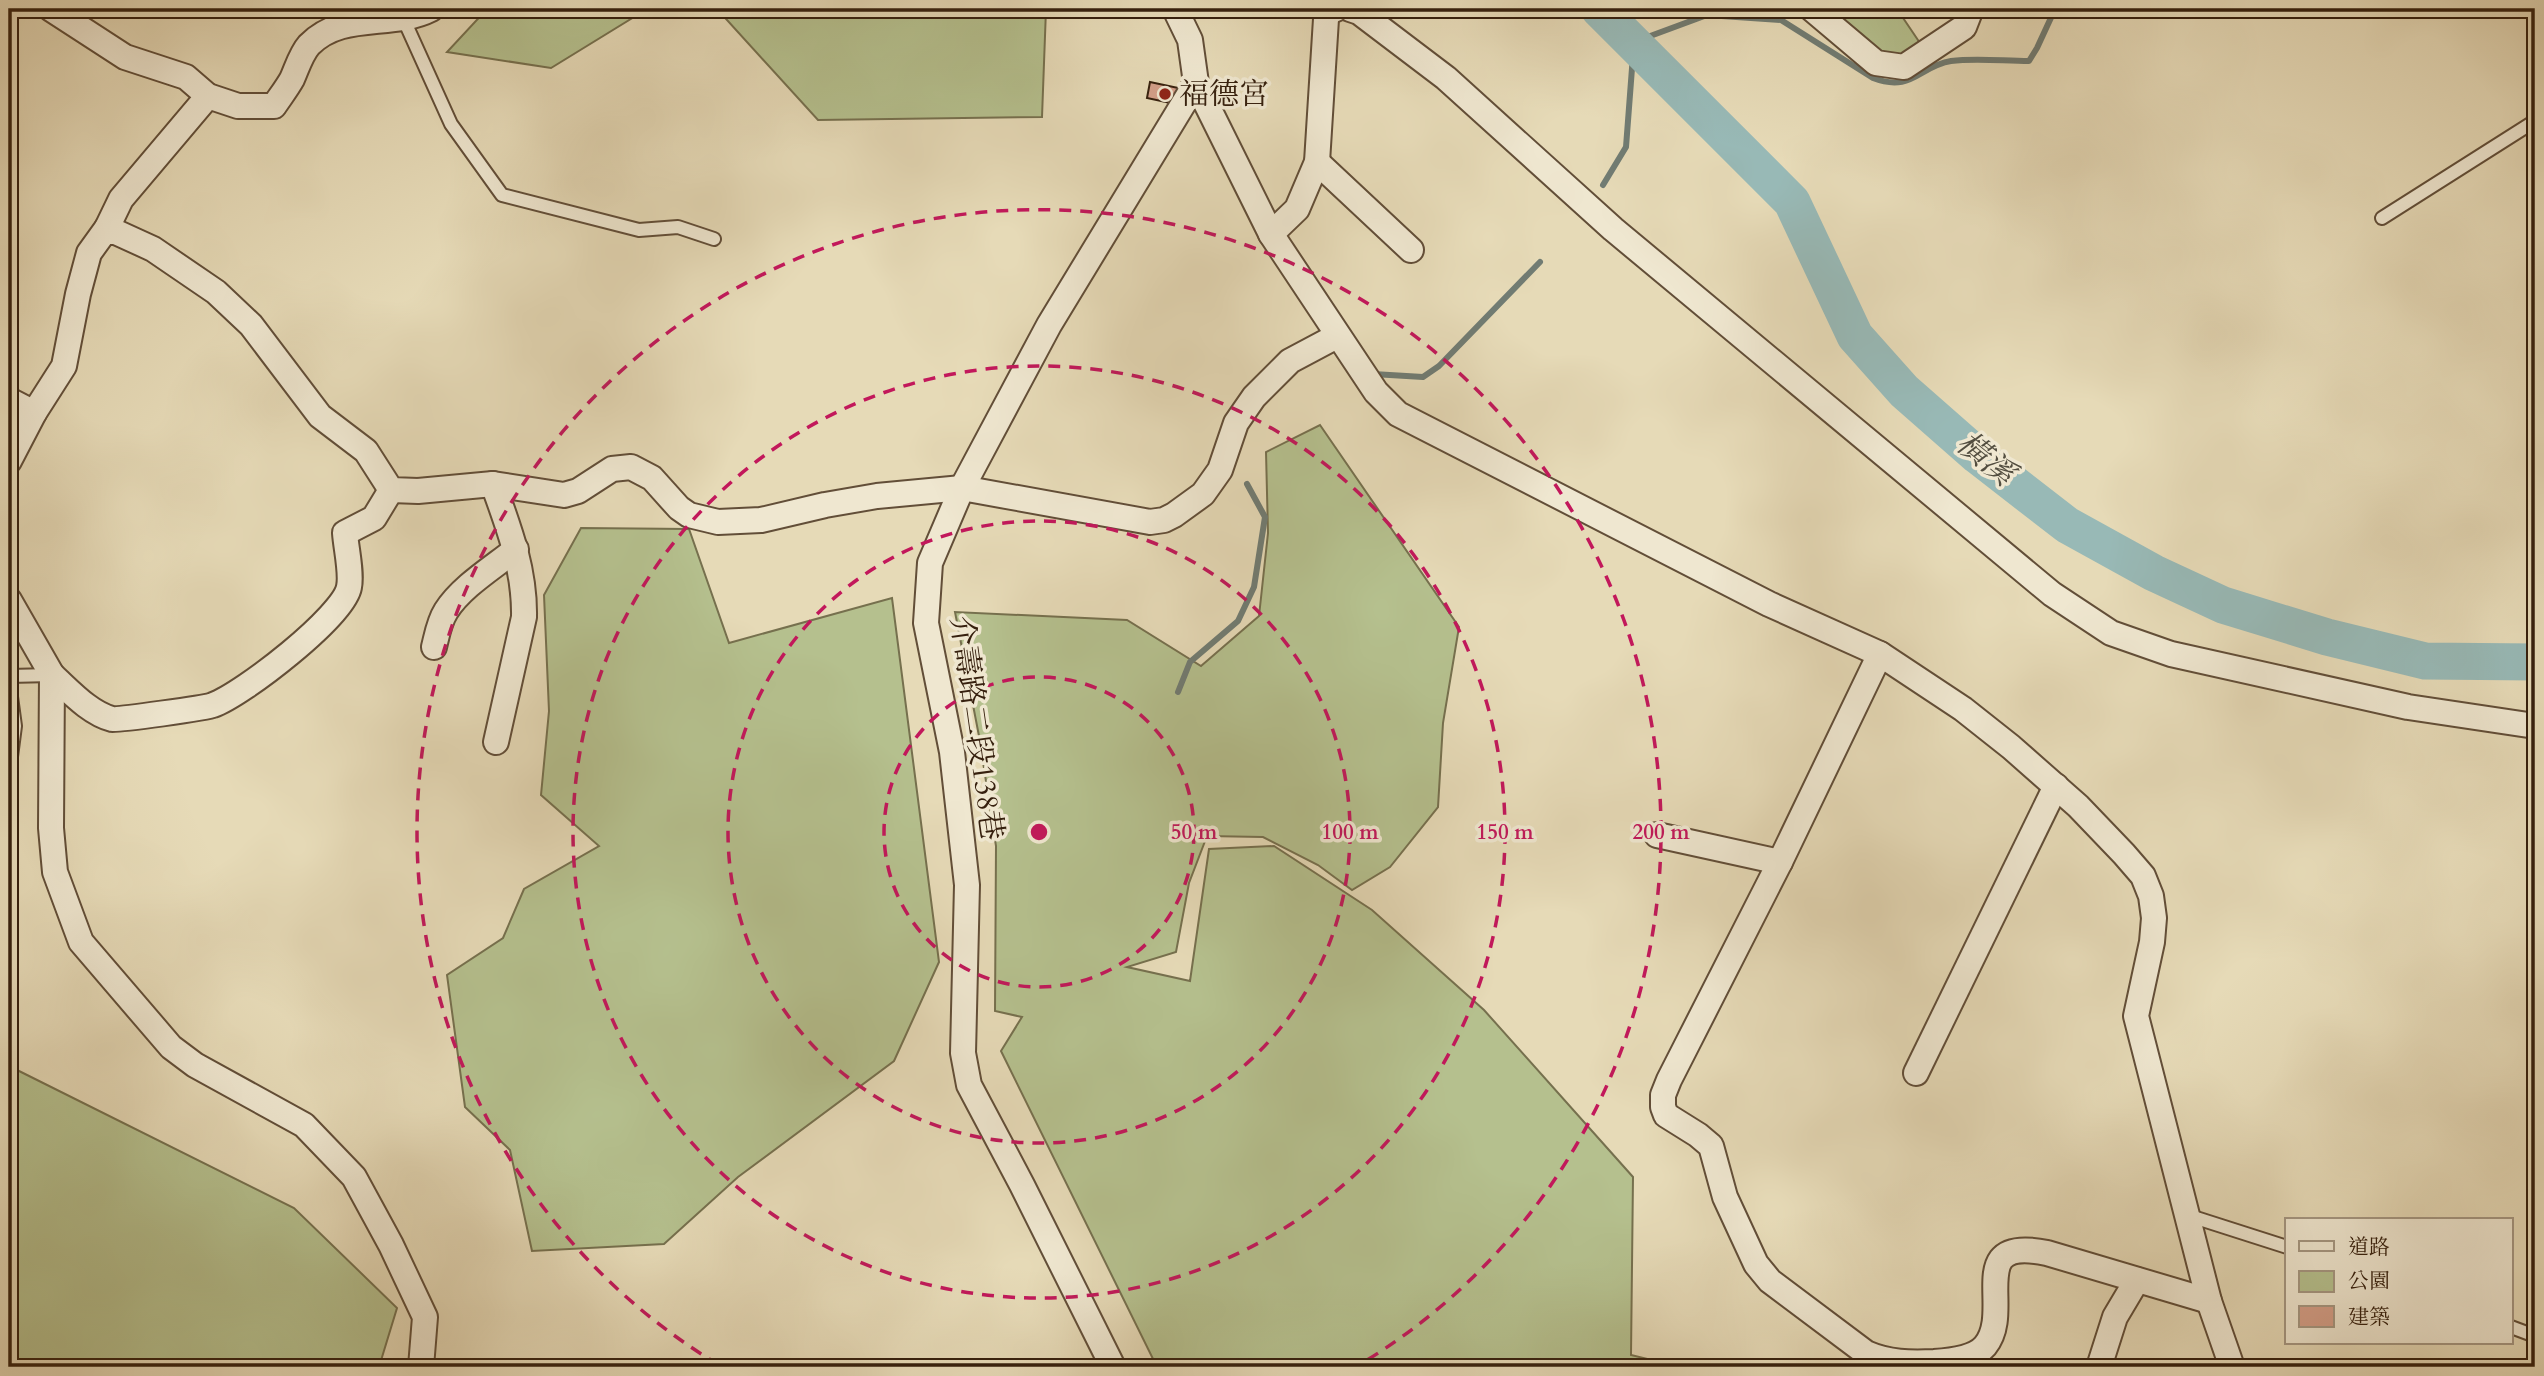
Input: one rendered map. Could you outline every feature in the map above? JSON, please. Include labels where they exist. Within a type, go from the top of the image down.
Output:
[{"type":"street","points":[[51,9],[125,57],[186,78],[208,96],[238,106],[274,106],[291,80],[307,47],[320,36],[351,22],[404,20],[431,9]]},
{"type":"street","points":[[1175,9],[1190,40],[1196,83],[1271,234],[1376,392],[1398,414],[1769,604],[1880,654],[1963,709],[2056,786],[2143,876],[2151,896],[2154,918],[2152,942],[2136,1016],[2209,1301],[2232,1367]]},
{"type":"street","points":[[1271,234],[1297,209],[1317,162],[1326,19],[1329,12],[1336,9]]},
{"type":"street","points":[[1350,9],[1359,12],[1446,78],[1613,229],[2053,594],[2111,633],[2171,654],[2408,707],[2535,726]]},
{"type":"street","points":[[1812,9],[1876,63],[1904,67],[1964,27],[1971,9]]},
{"type":"street","name":"介壽路二段138巷","points":[[1113,1367],[969,1085],[963,1053],[967,885],[952,752],[926,623],[930,563],[962,488],[1049,325],[1196,83]]},
{"type":"street","points":[[9,461],[34,413],[64,366],[89,253],[107,228],[121,199],[208,96]]},
{"type":"street","points":[[1317,162],[1411,250]]},
{"type":"street","points":[[107,228],[153,249],[216,292],[251,325],[320,416],[366,452],[391,490]]},
{"type":"street","points":[[391,490],[418,491],[493,484],[564,495],[578,491],[612,469],[631,467],[652,478],[678,508],[689,515],[718,522],[738,523],[877,496],[962,488],[1150,522],[1164,520],[1203,494],[1213,482],[1237,423],[1254,397],[1290,361],[1337,336]]},
{"type":"street","points":[[9,400],[34,413]]},
{"type":"street","points":[[493,484],[516,549],[524,597],[524,617],[496,742]]},
{"type":"street","points":[[9,600],[52,675],[90,708],[114,719],[213,705],[264,674],[336,610],[349,588],[345,533],[374,517],[391,490]]},
{"type":"street","points":[[434,647],[447,610],[465,591],[516,549]]},
{"type":"street","points":[[1880,654],[1780,862],[1663,1095],[1666,1115],[1711,1146],[1732,1213],[1756,1264],[1770,1281],[1866,1353],[1893,1362],[1916,1363],[1948,1361],[1983,1348],[1991,1337],[1999,1265],[2004,1255],[2014,1250],[2027,1249],[2048,1253],[2209,1301]]},
{"type":"street","points":[[52,675],[51,828],[55,872],[81,942],[172,1047],[195,1065],[304,1125],[354,1177],[391,1245],[425,1317],[421,1367]]},
{"type":"street","points":[[1916,1073],[2056,786]]},
{"type":"street","points":[[1657,835],[1780,862]]},
{"type":"street","points":[[2099,1367],[2111,1325],[2137,1280]]},
{"type":"lane","points":[[404,20],[451,124],[502,195],[639,230],[678,227],[714,239]]},
{"type":"lane","points":[[2382,218],[2535,121]]},
{"type":"lane","points":[[9,676],[52,675]]},
{"type":"lane","points":[[9,681],[15,726],[9,772]]},
{"type":"lane","points":[[2187,1214],[2285,1246]]},
{"type":"lane","points":[[2512,1327],[2535,1336]]},
{"type":"green space","points":[[487,9],[647,9],[551,68],[447,52]]},
{"type":"green space","points":[[717,9],[1046,9],[1042,117],[818,120]]},
{"type":"green space","points":[[1823,9],[1897,9],[1922,46],[1897,57],[1879,54]]},
{"type":"green space","points":[[1320,425],[1459,627],[1443,723],[1438,807],[1390,867],[1352,890],[1318,865],[1263,837],[1207,836],[1189,883],[1176,952],[1127,967],[1190,981],[1209,849],[1274,846],[1372,910],[1484,1010],[1633,1177],[1631,1355],[1680,1367],[1157,1367],[1001,1051],[1022,1017],[995,1011],[996,846],[979,736],[955,612],[1127,620],[1201,666],[1259,616],[1268,533],[1266,452]]},
{"type":"green space","points":[[581,528],[689,529],[729,643],[892,598],[939,962],[894,1061],[738,1177],[664,1244],[532,1251],[510,1150],[465,1107],[447,975],[503,938],[524,889],[599,846],[541,795],[549,711],[544,595]]},
{"type":"green space","points":[[9,1066],[294,1208],[397,1308],[379,1367],[9,1367]]},
{"type":"building","name":"福德宮","points":[[1150,82],[1183,89],[1180,105],[1147,98]]},
{"type":"waterway","name":"橫溪","points":[[1599,9],[1792,202],[1855,336],[1904,391],[1978,456],[2067,525],[2154,573],[2223,605],[2327,637],[2425,661],[2535,662]]},
{"type":"waterway","points":[[1603,185],[1626,147],[1634,42],[1707,15],[1781,20],[1873,78],[1897,82],[1906,81],[1951,61],[2029,61],[2055,9]]},
{"type":"waterway","points":[[1373,374],[1423,377],[1439,366],[1540,262]]},
{"type":"waterway","points":[[1178,692],[1190,662],[1238,621],[1254,587],[1265,517],[1247,484]]},
{"type":"place","name":"福德宮","points":[[1165,94]]}]
